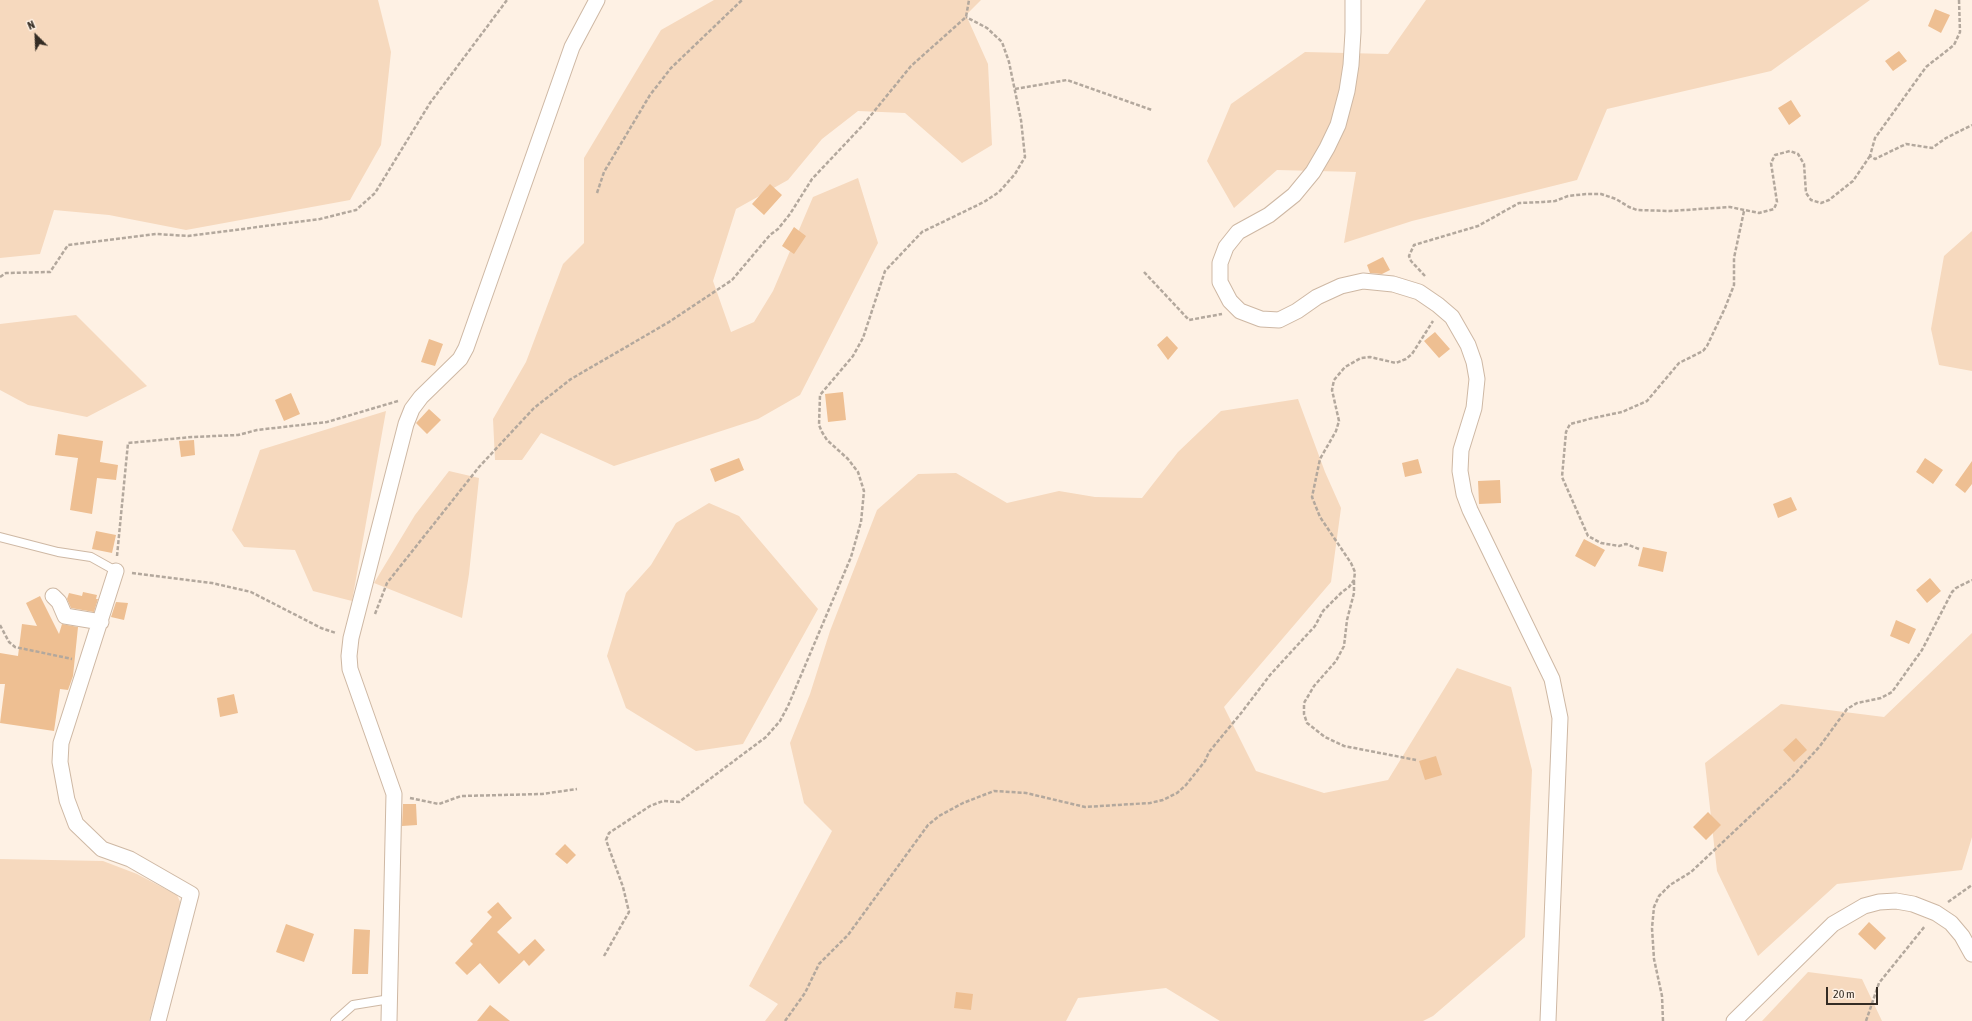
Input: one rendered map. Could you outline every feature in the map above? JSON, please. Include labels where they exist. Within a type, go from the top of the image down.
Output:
[{"type":"street","points":[[389,1021],[394,794],[350,669],[349,656],[351,638],[406,424],[412,409],[421,397],[460,359],[466,348],[572,47],[597,0]]},
{"type":"street","points":[[1353,0],[1353,39],[1347,91],[1338,126],[1328,148],[1313,172],[1294,195],[1269,214],[1238,232],[1226,247],[1220,263],[1220,282],[1230,301],[1240,311],[1261,319],[1279,320],[1297,311],[1317,297],[1341,286],[1364,281],[1392,284],[1419,292],[1442,308],[1452,317],[1468,345],[1474,362],[1477,379],[1474,408],[1461,450],[1460,471],[1464,494],[1552,679],[1560,718],[1548,1021]]},
{"type":"street","points":[[116,571],[101,622],[61,743],[60,762],[67,800],[76,824],[102,849],[130,859],[191,894],[158,1021]]},
{"type":"street","points":[[53,596],[59,602],[65,616],[101,622]]},
{"type":"street","points":[[1734,1021],[1833,924],[1851,912],[1864,906],[1879,902],[1896,901],[1913,904],[1936,913],[1951,923],[1962,936],[1972,954]]},
{"type":"lane","points":[[0,537],[58,552],[91,557],[116,571]]},
{"type":"lane","points":[[335,1021],[353,1005],[390,999]]},
{"type":"path","points":[[0,277],[6,273],[50,272],[68,245],[156,234],[188,236],[320,219],[356,210],[375,193],[430,103],[507,0]]},
{"type":"path","points":[[597,193],[604,172],[650,94],[671,68],[742,0]]},
{"type":"path","points":[[374,617],[387,583],[479,467],[534,408],[571,379],[669,322],[732,280],[770,234],[782,224],[812,179],[863,126],[911,66],[966,17],[969,0]]},
{"type":"path","points":[[1430,279],[1421,273],[1411,261],[1409,256],[1410,250],[1414,245],[1478,226],[1519,203],[1544,202],[1568,196],[1601,194],[1616,199],[1629,207],[1638,210],[1670,211],[1730,208],[1759,213],[1774,209],[1777,202],[1771,163],[1775,155],[1782,151],[1790,150],[1798,154],[1804,164],[1806,193],[1811,200],[1821,203],[1829,200],[1854,181],[1870,156],[1875,138],[1926,67],[1954,45],[1960,32],[1959,0]]},
{"type":"path","points":[[604,956],[629,912],[624,887],[606,840],[609,834],[650,806],[663,801],[680,802],[766,737],[780,721],[788,706],[851,557],[862,514],[864,491],[858,472],[848,459],[827,440],[819,425],[820,395],[853,356],[863,338],[886,271],[896,258],[922,232],[984,202],[999,192],[1015,174],[1025,157],[1021,120],[1015,89],[1009,62],[1002,42],[987,28],[966,17]]},
{"type":"path","points":[[1015,89],[1068,80],[1152,110]]},
{"type":"path","points":[[1870,156],[1875,159],[1906,144],[1932,148],[1946,138],[1972,125]]},
{"type":"path","points":[[1640,549],[1626,544],[1619,546],[1601,543],[1588,536],[1562,477],[1566,432],[1570,424],[1622,412],[1647,401],[1679,363],[1703,351],[1708,346],[1734,284],[1734,258],[1744,210]]},
{"type":"path","points":[[1144,272],[1189,320],[1240,311]]},
{"type":"path","points":[[1416,760],[1344,746],[1325,737],[1307,724],[1304,703],[1308,694],[1336,661],[1344,646],[1347,620],[1354,593],[1355,572],[1351,563],[1320,517],[1312,497],[1320,459],[1336,431],[1339,421],[1332,390],[1334,380],[1345,367],[1361,358],[1370,357],[1396,363],[1406,359],[1412,354],[1442,308]]},
{"type":"path","points":[[351,638],[321,628],[251,592],[212,583],[116,571],[117,543],[128,443],[192,437],[238,435],[257,430],[327,422],[379,406],[421,397]]},
{"type":"path","points":[[785,1021],[805,993],[819,964],[848,935],[923,831],[934,821],[963,803],[994,791],[1026,793],[1085,807],[1150,803],[1163,800],[1177,793],[1186,785],[1205,761],[1209,752],[1270,675],[1315,626],[1323,611],[1342,592],[1350,587],[1354,580]]},
{"type":"path","points":[[1663,1021],[1662,996],[1654,959],[1652,928],[1654,907],[1659,896],[1670,885],[1691,872],[1792,777],[1820,746],[1847,709],[1857,703],[1881,698],[1892,692],[1922,650],[1952,592],[1956,588],[1972,580]]},
{"type":"path","points":[[0,625],[9,642],[15,647],[87,662]]},
{"type":"path","points":[[394,794],[439,804],[461,796],[542,794],[577,789]]},
{"type":"path","points":[[1866,1021],[1879,983],[1936,913],[1948,902],[1972,885]]},
{"type":"shaded area","points":[[0,0],[378,0],[391,52],[381,145],[350,200],[186,230],[109,215],[54,210],[40,254],[0,258]]},
{"type":"shaded area","points":[[714,0],[981,0],[966,15],[988,64],[992,145],[962,163],[905,113],[858,111],[822,139],[788,180],[736,209],[713,281],[731,332],[754,322],[773,291],[813,197],[858,178],[878,243],[800,395],[758,419],[614,466],[541,433],[522,460],[495,460],[493,419],[526,362],[563,264],[584,243],[584,158],[661,30]]},
{"type":"shaded area","points":[[1426,0],[1870,0],[1771,71],[1607,109],[1577,180],[1412,221],[1344,243],[1356,172],[1277,170],[1234,208],[1207,161],[1231,104],[1305,52],[1388,54]]},
{"type":"shaded area","points":[[1972,231],[1972,371],[1939,365],[1931,329],[1944,256]]},
{"type":"shaded area","points":[[76,315],[147,386],[87,417],[28,405],[0,390],[0,324]]},
{"type":"shaded area","points":[[1298,399],[1325,472],[1341,508],[1331,582],[1224,707],[1256,771],[1324,793],[1388,780],[1457,668],[1511,687],[1532,770],[1525,937],[1433,1016],[1423,1021],[1220,1021],[1166,988],[1078,998],[1066,1021],[765,1021],[778,1004],[749,986],[832,831],[804,803],[790,743],[810,694],[830,631],[877,510],[918,474],[956,473],[1007,503],[1059,491],[1095,497],[1142,498],[1178,452],[1221,411]]},
{"type":"shaded area","points":[[386,411],[352,601],[313,591],[295,550],[244,547],[232,530],[260,450]]},
{"type":"shaded area","points":[[449,471],[479,478],[469,574],[462,618],[374,583],[415,515]]},
{"type":"shaded area","points":[[709,503],[739,516],[818,609],[743,744],[696,751],[626,708],[607,656],[626,593],[651,565],[676,523]]},
{"type":"shaded area","points":[[1972,633],[1972,837],[1962,870],[1837,884],[1758,956],[1717,871],[1705,763],[1781,704],[1884,717]]},
{"type":"shaded area","points":[[0,859],[103,861],[137,874],[177,895],[182,906],[149,1021],[0,1021]]},
{"type":"shaded area","points":[[1808,972],[1862,979],[1882,1021],[1762,1021]]},
{"type":"building","points":[[1935,9],[1950,15],[1941,33],[1928,26]]},
{"type":"building","points":[[1899,51],[1907,61],[1893,71],[1885,61]]},
{"type":"building","points":[[1791,100],[1801,116],[1789,125],[1778,108]]},
{"type":"building","points":[[770,184],[782,195],[764,215],[752,204]]},
{"type":"building","points":[[794,227],[806,236],[794,254],[782,246]]},
{"type":"building","points":[[1383,257],[1390,270],[1382,274],[1370,273],[1367,265]]},
{"type":"building","points":[[1435,332],[1450,349],[1439,358],[1424,341]]},
{"type":"building","points":[[1167,336],[1178,348],[1168,360],[1157,345]]},
{"type":"building","points":[[429,339],[443,344],[435,366],[421,362]]},
{"type":"building","points":[[843,392],[846,420],[828,422],[825,394]]},
{"type":"building","points":[[291,393],[300,414],[284,421],[275,400]]},
{"type":"building","points":[[429,409],[441,420],[427,434],[416,423]]},
{"type":"building","points":[[58,434],[103,441],[100,462],[118,465],[116,480],[97,478],[92,514],[70,510],[78,458],[55,455]]},
{"type":"building","points":[[194,440],[195,455],[181,457],[179,441]]},
{"type":"building","points":[[739,458],[744,470],[715,482],[710,469]]},
{"type":"building","points":[[1925,458],[1943,470],[1933,484],[1916,472]]},
{"type":"building","points":[[1418,459],[1422,473],[1405,477],[1402,463]]},
{"type":"building","points":[[1972,461],[1972,484],[1965,493],[1955,485]]},
{"type":"building","points":[[1500,480],[1501,503],[1479,504],[1478,481]]},
{"type":"building","points":[[1791,497],[1797,510],[1778,518],[1773,504]]},
{"type":"building","points":[[96,531],[116,535],[112,553],[92,549]]},
{"type":"building","points":[[1584,539],[1605,550],[1595,567],[1575,556]]},
{"type":"building","points":[[1643,547],[1667,552],[1663,572],[1638,566]]},
{"type":"building","points":[[1930,578],[1941,591],[1927,603],[1916,590]]},
{"type":"building","points":[[83,592],[97,595],[96,599],[98,599],[94,612],[71,608],[67,599],[69,593],[82,596]]},
{"type":"building","points":[[40,596],[59,634],[62,624],[78,627],[73,676],[68,690],[60,689],[54,731],[0,723],[5,684],[0,684],[0,653],[18,656],[22,624],[37,626],[26,603]]},
{"type":"building","points":[[116,602],[128,603],[124,620],[111,617]]},
{"type":"building","points":[[1896,620],[1916,629],[1909,644],[1890,636]]},
{"type":"building","points":[[234,694],[238,713],[220,717],[217,698]]},
{"type":"building","points":[[1796,738],[1807,750],[1794,762],[1783,750]]},
{"type":"building","points":[[1436,756],[1442,775],[1425,780],[1419,761]]},
{"type":"building","points":[[403,804],[416,804],[417,825],[402,826]]},
{"type":"building","points":[[1708,812],[1721,825],[1706,840],[1693,827]]},
{"type":"building","points":[[565,844],[576,855],[567,864],[555,854]]},
{"type":"building","points":[[498,902],[512,918],[497,932],[519,954],[535,939],[545,950],[529,966],[524,960],[499,984],[480,963],[467,975],[455,963],[473,944],[470,941],[492,917],[487,912]]},
{"type":"building","points":[[1869,922],[1886,938],[1875,950],[1858,934]]},
{"type":"building","points":[[286,924],[314,934],[304,962],[276,952]]},
{"type":"building","points":[[354,929],[370,930],[368,974],[352,974]]},
{"type":"building","points":[[956,992],[973,994],[971,1010],[954,1008]]},
{"type":"building","points":[[490,1005],[510,1021],[477,1021]]}]
